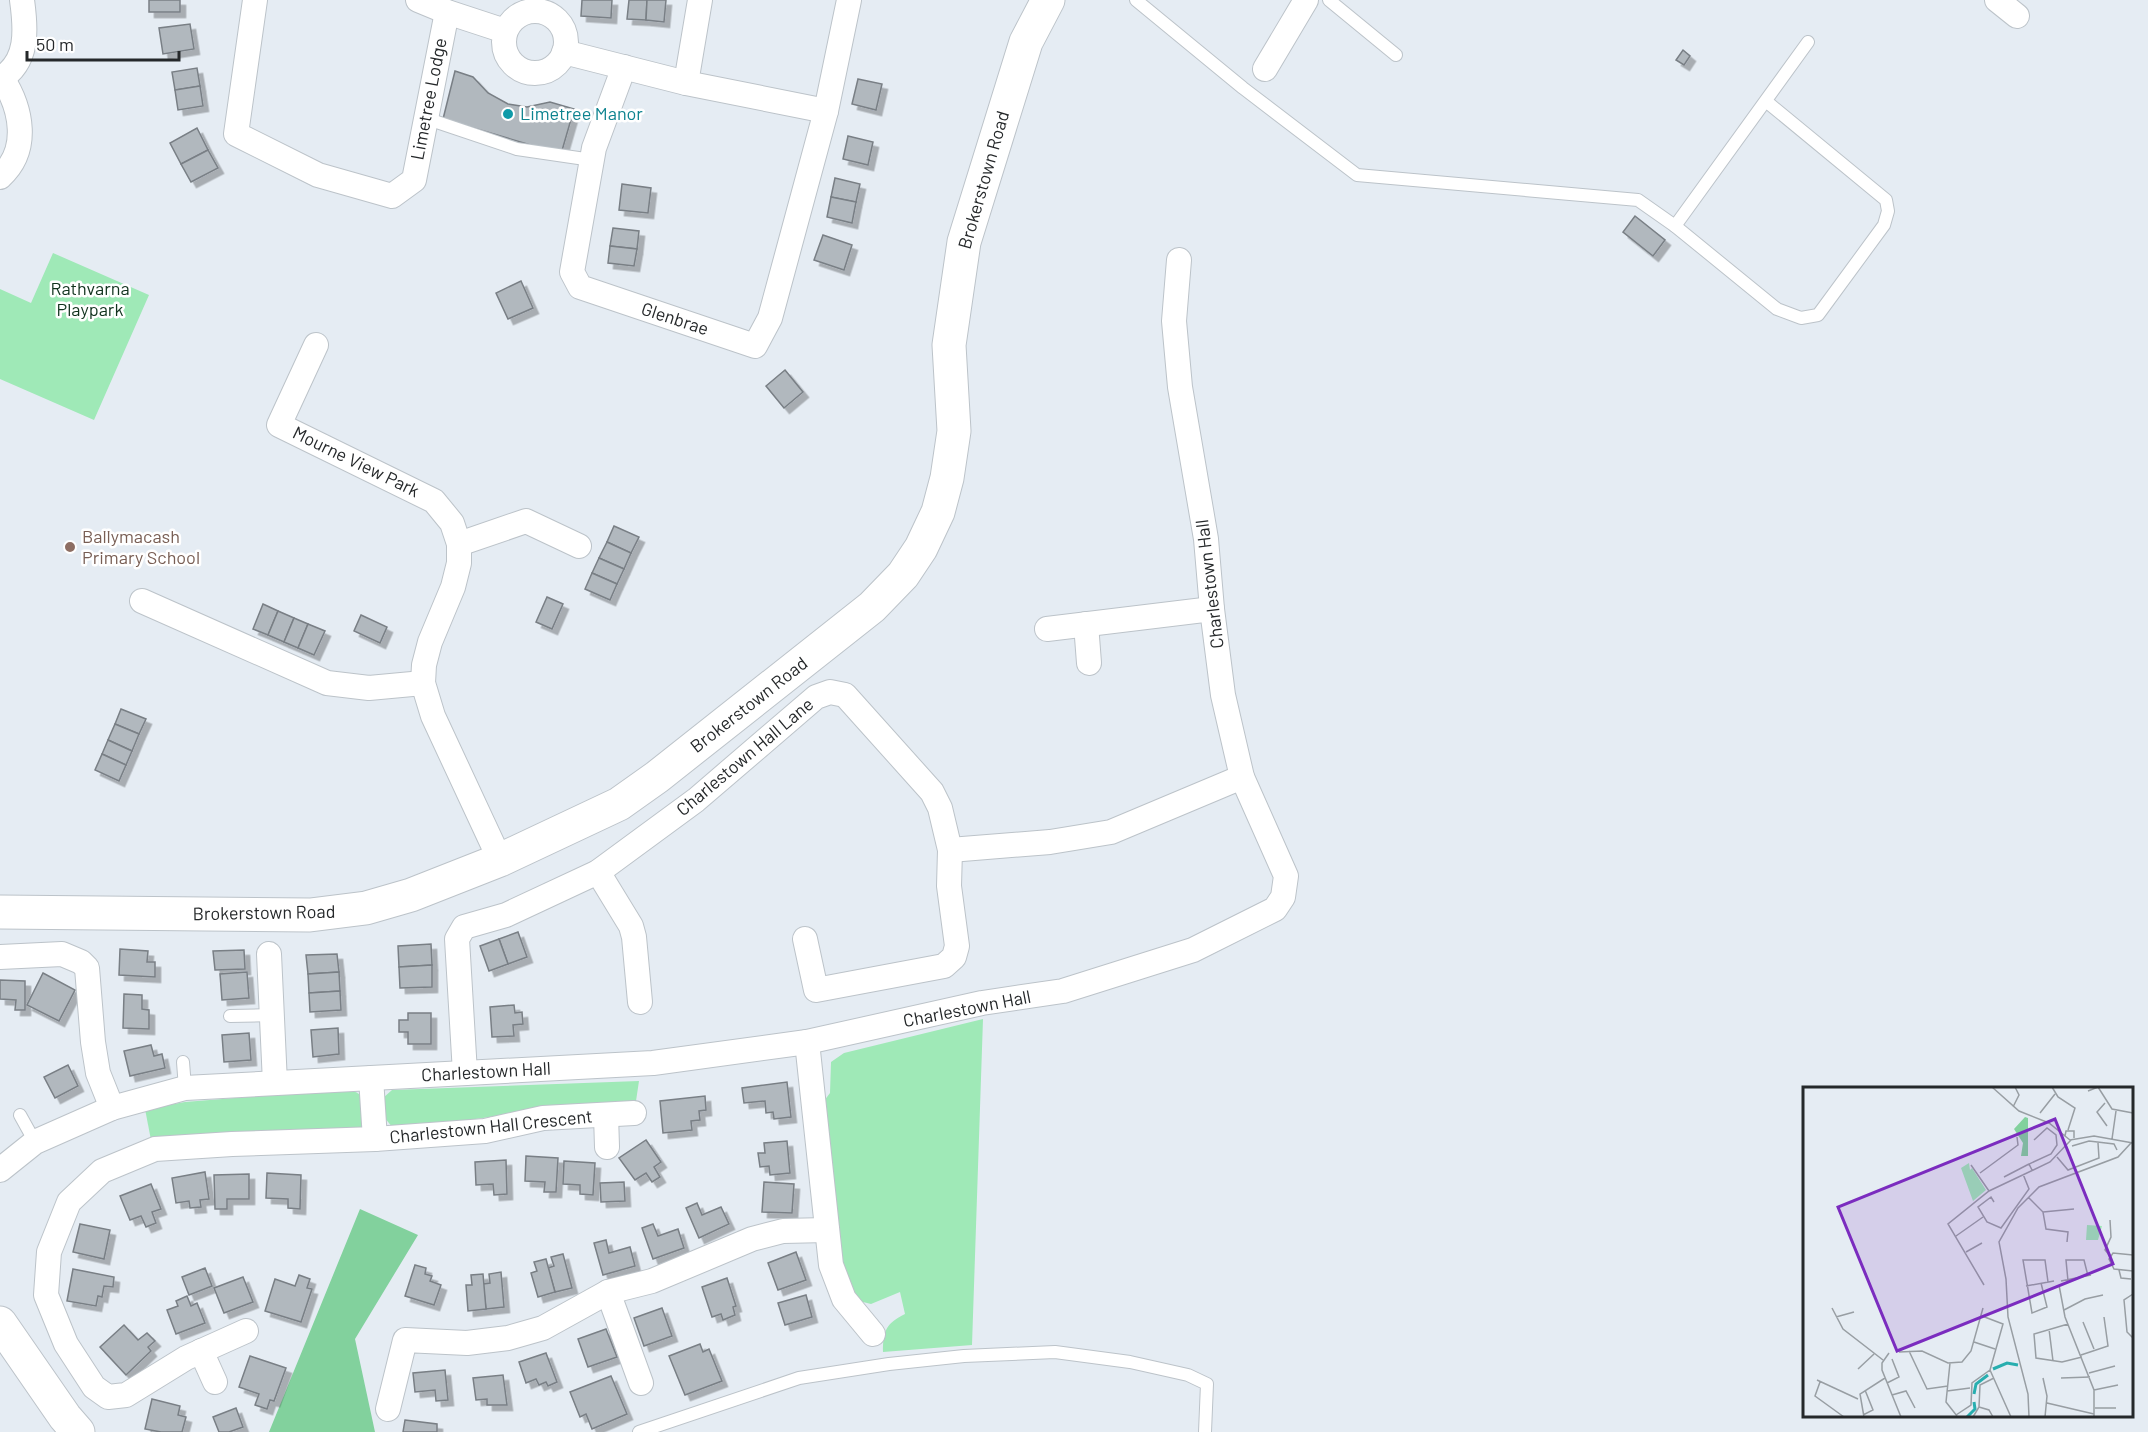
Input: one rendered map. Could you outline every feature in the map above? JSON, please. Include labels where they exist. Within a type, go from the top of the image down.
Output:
[{"type":"street","points":[[0,177],[8,169],[21,143],[19,116],[11,93],[1,79],[20,58],[26,32],[22,0]]},
{"type":"street","name":"Limetree Lodge","points":[[255,0],[236,134],[318,175],[392,196],[414,180],[447,12]]},
{"type":"street","name":"Limetree Lodge","points":[[418,0],[505,31]]},
{"type":"street","points":[[686,83],[700,0]]},
{"type":"street","name":"Glenbrae","points":[[624,67],[594,148],[572,272],[580,287],[755,346],[770,318],[826,111],[849,0]]},
{"type":"street","name":"Brokerstown Road","points":[[0,912],[310,915],[366,908],[411,895],[500,860],[619,804],[657,777],[872,607],[903,575],[921,548],[938,512],[947,478],[954,431],[950,345],[964,242],[1026,42],[1048,0]]},
{"type":"street","points":[[1997,0],[2017,16]]},
{"type":"street","points":[[1265,69],[1277,51],[1301,2]]},
{"type":"street","points":[[540,5],[561,26],[566,43],[564,52],[559,61],[543,72],[524,71],[509,59],[505,50],[505,31],[519,15],[540,5]]},
{"type":"street","points":[[564,52],[686,83],[826,111]]},
{"type":"street","name":"Charlestown Hall","points":[[0,1170],[35,1142],[112,1107],[185,1088],[654,1063],[807,1042],[982,1003],[1063,992],[1192,951],[1275,909],[1283,897],[1286,876],[1242,777],[1224,694],[1212,609],[1206,539],[1180,387],[1174,321],[1179,260]]},
{"type":"street","name":"Mourne View Park","points":[[316,345],[279,425],[434,501],[452,523],[459,544],[459,563],[453,587],[430,642],[424,665],[423,683],[433,716],[500,860]]},
{"type":"street","points":[[459,544],[525,521],[579,546]]},
{"type":"street","points":[[142,601],[327,682],[369,688],[423,683]]},
{"type":"street","points":[[1047,629],[1212,609]]},
{"type":"street","points":[[1086,624],[1089,663]]},
{"type":"street","name":"Charlestown Hall Lane","points":[[465,1074],[458,939],[464,927],[506,915],[598,872],[696,800],[816,697],[830,692],[845,695],[932,792],[940,808],[950,850],[949,886],[957,946],[954,957],[944,966],[816,990],[805,939]]},
{"type":"street","points":[[950,850],[1050,842],[1111,832],[1242,777]]},
{"type":"street","points":[[598,872],[631,926],[640,1002]]},
{"type":"street","points":[[0,957],[62,954],[81,962],[87,968],[98,1073],[112,1107]]},
{"type":"street","points":[[269,954],[275,1083]]},
{"type":"street","points":[[807,1042],[831,1265],[844,1299],[873,1334]]},
{"type":"street","name":"Charlestown Hall Crescent","points":[[371,1078],[375,1139]]},
{"type":"street","name":"Charlestown Hall Crescent","points":[[246,1331],[201,1351],[126,1395],[108,1397],[94,1388],[66,1344],[46,1295],[49,1252],[69,1202],[102,1171],[155,1149],[375,1139],[485,1131],[543,1118],[634,1113]]},
{"type":"street","name":"Charlestown Hall Crescent","points":[[606,1114],[607,1147]]},
{"type":"street","points":[[388,1409],[405,1340],[467,1343],[508,1338],[543,1328],[608,1292],[652,1281],[752,1239],[783,1232],[827,1230]]},
{"type":"street","points":[[608,1292],[641,1383]]},
{"type":"street","points":[[0,1324],[78,1432]]},
{"type":"street","points":[[201,1351],[215,1382]]},
{"type":"lane","points":[[1136,0],[1243,88],[1357,175],[1638,200],[1676,226],[1777,309],[1801,318],[1818,315],[1884,225],[1888,211],[1886,200],[1767,102]]},
{"type":"lane","points":[[1329,0],[1396,55]]},
{"type":"lane","points":[[1676,226],[1808,42]]},
{"type":"lane","points":[[425,118],[517,149],[592,160]]},
{"type":"lane","points":[[230,1016],[272,1015]]},
{"type":"lane","points":[[183,1062],[185,1088]]},
{"type":"lane","points":[[20,1115],[35,1142]]},
{"type":"lane","points":[[639,1432],[799,1378],[889,1364],[964,1356],[1054,1352],[1130,1362],[1188,1376],[1207,1384],[1205,1432]]},
{"type":"green space","name":"Rathvarna Playpark","points":[[53,253],[149,295],[94,420],[0,379],[0,289],[31,303]]},
{"type":"green space","points":[[983,1019],[972,1345],[883,1352],[887,1328],[905,1314],[900,1292],[871,1304],[863,1302],[855,1295],[843,1264],[824,1101],[830,1093],[831,1062],[844,1053]]},
{"type":"green space","points":[[639,1081],[636,1101],[576,1105],[410,1128],[393,1128],[384,1117],[383,1098],[392,1090]]},
{"type":"green space","points":[[347,1089],[360,1095],[366,1103],[367,1109],[362,1129],[151,1140],[145,1109],[185,1102]]},
{"type":"green space","points":[[360,1209],[418,1235],[355,1339],[375,1432],[269,1432]]},
{"type":"building","points":[[149,0],[180,0],[180,12],[149,12]]},
{"type":"building","points":[[582,0],[612,0],[611,18],[581,16]]},
{"type":"building","points":[[629,0],[647,0],[646,20],[627,19]]},
{"type":"building","points":[[647,0],[666,0],[664,22],[646,20]]},
{"type":"building","points":[[190,24],[194,49],[163,54],[159,28]]},
{"type":"building","points":[[1683,50],[1690,56],[1684,65],[1676,60]]},
{"type":"building","points":[[197,68],[200,86],[175,90],[172,72]]},
{"type":"building","name":"Limetree Manor","points":[[455,71],[473,77],[488,93],[508,104],[527,107],[550,102],[574,109],[561,154],[443,119]]},
{"type":"building","points":[[858,79],[882,84],[876,110],[852,104]]},
{"type":"building","points":[[200,86],[203,106],[178,110],[175,90]]},
{"type":"building","points":[[197,128],[208,150],[181,164],[170,143]]},
{"type":"building","points":[[848,136],[873,142],[868,165],[843,159]]},
{"type":"building","points":[[208,150],[218,168],[191,182],[181,164]]},
{"type":"building","points":[[835,178],[860,184],[856,202],[831,197]]},
{"type":"building","points":[[622,184],[651,188],[648,213],[619,210]]},
{"type":"building","points":[[831,197],[856,202],[852,223],[827,217]]},
{"type":"building","points":[[1635,216],[1665,240],[1653,256],[1623,232]]},
{"type":"building","points":[[613,228],[639,231],[637,249],[610,246]]},
{"type":"building","points":[[823,235],[852,245],[844,270],[814,260]]},
{"type":"building","points":[[610,246],[637,249],[634,266],[608,263]]},
{"type":"building","points":[[521,281],[533,308],[508,319],[496,293]]},
{"type":"building","points":[[785,370],[803,392],[784,408],[766,386]]},
{"type":"building","points":[[614,526],[639,537],[631,553],[607,542]]},
{"type":"building","points":[[607,542],[631,553],[624,569],[599,558]]},
{"type":"building","points":[[599,558],[624,569],[617,584],[592,573]]},
{"type":"building","points":[[592,573],[617,584],[610,600],[585,589]]},
{"type":"building","points":[[547,597],[563,604],[552,629],[536,622]]},
{"type":"building","points":[[263,604],[278,611],[268,635],[253,629]]},
{"type":"building","points":[[278,611],[294,618],[284,642],[268,635]]},
{"type":"building","points":[[361,615],[387,627],[380,643],[354,631]]},
{"type":"building","points":[[294,618],[308,624],[298,648],[284,642]]},
{"type":"building","points":[[308,624],[325,631],[314,655],[298,648]]},
{"type":"building","points":[[121,709],[146,719],[139,734],[115,724]]},
{"type":"building","points":[[115,724],[139,734],[132,751],[108,740]]},
{"type":"building","points":[[108,740],[132,751],[126,765],[102,754]]},
{"type":"building","points":[[102,754],[126,765],[119,781],[95,770]]},
{"type":"building","points":[[518,932],[527,957],[508,964],[499,939]]},
{"type":"building","points":[[499,939],[508,964],[489,971],[480,946]]},
{"type":"building","points":[[431,944],[432,965],[399,967],[398,946]]},
{"type":"building","points":[[120,949],[148,951],[147,962],[155,962],[155,977],[119,975]]},
{"type":"building","points":[[244,950],[245,969],[215,970],[213,951]]},
{"type":"building","points":[[337,954],[339,972],[308,974],[306,955]]},
{"type":"building","points":[[432,965],[432,987],[400,988],[399,967]]},
{"type":"building","points":[[247,972],[249,998],[222,1000],[220,974]]},
{"type":"building","points":[[339,972],[340,991],[309,993],[308,974]]},
{"type":"building","points":[[43,973],[75,990],[59,1021],[27,1005]]},
{"type":"building","points":[[0,980],[25,981],[25,1010],[15,1010],[16,1000],[0,999]]},
{"type":"building","points":[[340,991],[341,1010],[310,1012],[309,993]]},
{"type":"building","points":[[124,994],[142,995],[142,1009],[149,1010],[149,1029],[123,1028]]},
{"type":"building","points":[[514,1005],[515,1013],[522,1012],[523,1024],[513,1025],[514,1036],[492,1037],[490,1007]]},
{"type":"building","points":[[408,1013],[431,1013],[431,1044],[408,1044],[408,1032],[399,1032],[399,1020],[408,1020]]},
{"type":"building","points":[[338,1028],[339,1054],[313,1057],[311,1030]]},
{"type":"building","points":[[249,1033],[251,1060],[224,1062],[222,1035]]},
{"type":"building","points":[[151,1045],[154,1056],[162,1054],[165,1068],[130,1076],[124,1051]]},
{"type":"building","points":[[68,1065],[78,1086],[55,1098],[44,1077]]},
{"type":"building","points":[[787,1082],[791,1117],[774,1119],[773,1112],[766,1113],[765,1101],[744,1103],[742,1088]]},
{"type":"building","points":[[705,1096],[706,1110],[699,1111],[700,1120],[691,1121],[692,1130],[663,1133],[660,1101]]},
{"type":"building","points":[[646,1140],[661,1162],[654,1167],[660,1177],[652,1182],[646,1173],[635,1180],[619,1158]]},
{"type":"building","points":[[787,1141],[790,1173],[770,1175],[769,1166],[760,1167],[758,1153],[765,1153],[764,1143]]},
{"type":"building","points":[[526,1156],[558,1158],[556,1192],[544,1192],[545,1182],[525,1181]]},
{"type":"building","points":[[506,1160],[507,1194],[494,1195],[493,1184],[476,1185],[475,1162]]},
{"type":"building","points":[[564,1161],[595,1163],[593,1195],[580,1194],[580,1185],[563,1184]]},
{"type":"building","points":[[205,1172],[209,1199],[200,1200],[201,1207],[190,1208],[189,1201],[176,1203],[172,1178]]},
{"type":"building","points":[[267,1173],[301,1175],[300,1209],[288,1208],[288,1199],[266,1198]]},
{"type":"building","points":[[249,1174],[249,1199],[227,1199],[227,1209],[215,1209],[214,1175]]},
{"type":"building","points":[[624,1182],[625,1201],[601,1202],[600,1183]]},
{"type":"building","points":[[764,1182],[794,1184],[792,1213],[762,1212]]},
{"type":"building","points":[[151,1184],[161,1209],[152,1212],[156,1223],[146,1227],[141,1216],[130,1220],[120,1196]]},
{"type":"building","points":[[697,1203],[702,1215],[721,1207],[729,1224],[699,1238],[686,1208]]},
{"type":"building","points":[[80,1224],[110,1230],[104,1259],[73,1252]]},
{"type":"building","points":[[653,1224],[658,1236],[678,1229],[684,1248],[653,1259],[642,1228]]},
{"type":"building","points":[[606,1240],[609,1253],[630,1247],[635,1266],[603,1275],[594,1243]]},
{"type":"building","points":[[796,1252],[806,1280],[778,1290],[768,1263]]},
{"type":"building","points":[[563,1254],[572,1288],[555,1292],[548,1268],[554,1266],[551,1257]]},
{"type":"building","points":[[546,1259],[555,1292],[538,1297],[531,1273],[537,1271],[534,1262]]},
{"type":"building","points":[[415,1265],[426,1268],[425,1274],[432,1276],[430,1281],[441,1285],[434,1305],[405,1296]]},
{"type":"building","points":[[205,1268],[212,1286],[189,1295],[182,1277]]},
{"type":"building","points":[[73,1269],[114,1277],[113,1287],[104,1286],[102,1297],[98,1296],[96,1306],[67,1301]]},
{"type":"building","points":[[501,1272],[504,1307],[486,1309],[483,1284],[490,1283],[489,1274]]},
{"type":"building","points":[[483,1274],[486,1309],[468,1311],[466,1285],[472,1285],[471,1275]]},
{"type":"building","points":[[299,1275],[310,1279],[307,1288],[312,1289],[301,1322],[265,1311],[275,1279],[295,1286]]},
{"type":"building","points":[[243,1277],[253,1302],[224,1313],[214,1288]]},
{"type":"building","points":[[727,1278],[736,1306],[733,1307],[735,1315],[723,1320],[721,1314],[712,1317],[702,1287]]},
{"type":"building","points":[[806,1295],[812,1317],[785,1325],[778,1303]]},
{"type":"building","points":[[187,1296],[191,1306],[197,1303],[205,1323],[176,1334],[167,1310],[178,1306],[176,1301]]},
{"type":"building","points":[[662,1308],[672,1336],[644,1346],[634,1318]]},
{"type":"building","points":[[124,1325],[138,1340],[147,1333],[155,1341],[148,1347],[151,1351],[126,1375],[100,1347]]},
{"type":"building","points":[[606,1329],[617,1357],[588,1367],[578,1339]]},
{"type":"building","points":[[700,1344],[703,1352],[709,1349],[722,1381],[685,1395],[669,1356]]},
{"type":"building","points":[[546,1353],[557,1382],[548,1386],[546,1382],[539,1385],[536,1379],[526,1383],[519,1362]]},
{"type":"building","points":[[250,1356],[286,1368],[274,1401],[270,1400],[267,1409],[255,1405],[259,1394],[239,1387]]},
{"type":"building","points":[[445,1370],[448,1400],[436,1401],[435,1390],[415,1392],[413,1373]]},
{"type":"building","points":[[503,1375],[507,1405],[487,1405],[487,1399],[476,1400],[473,1378]]},
{"type":"building","points":[[611,1376],[627,1414],[592,1429],[586,1414],[580,1417],[570,1392]]},
{"type":"building","points":[[152,1399],[180,1406],[178,1415],[186,1417],[182,1432],[145,1429]]},
{"type":"building","points":[[236,1408],[243,1427],[229,1432],[219,1432],[213,1417]]},
{"type":"building","points":[[405,1420],[437,1424],[437,1432],[403,1432]]},
{"type":"place","name":"Limetree Manor","points":[[508,114]]},
{"type":"place","name":"Ballymacash Primary School","points":[[70,547]]}]
